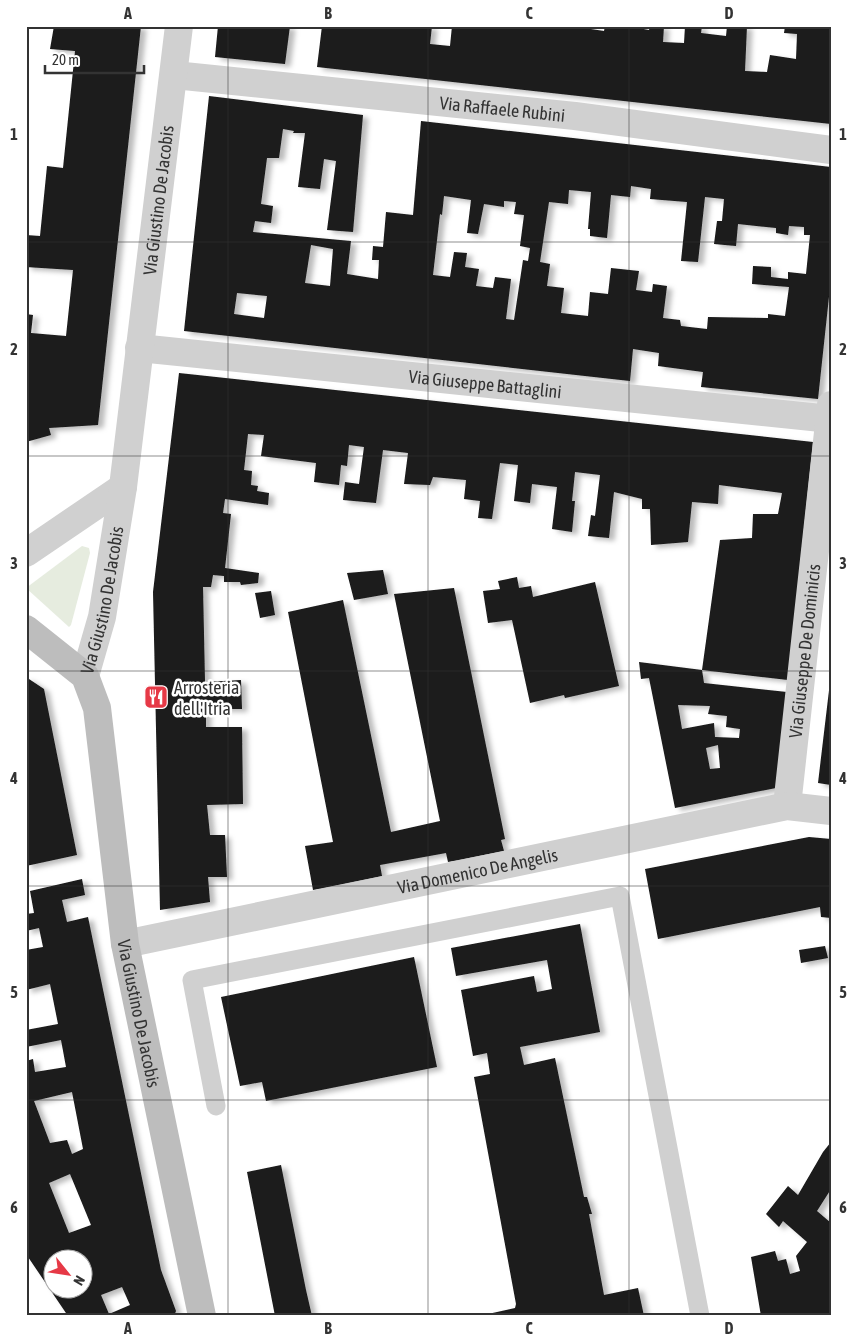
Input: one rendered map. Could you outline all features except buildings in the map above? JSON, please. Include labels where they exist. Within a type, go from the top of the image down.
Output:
[{"type":"main road","points":[[26,629],[85,676]]},
{"type":"main road","name":"Via Giustino De Jacobis","points":[[85,676],[97,708],[125,944],[202,1316]]},
{"type":"street","name":"Via Giustino De Jacobis","points":[[85,676],[102,617],[122,487],[179,26]]},
{"type":"street","name":"Via Raffaele Rubini","points":[[174,75],[575,116],[831,150]]},
{"type":"street","name":"Via Giuseppe Battaglini","points":[[139,348],[830,414]]},
{"type":"street","name":"Via Giuseppe De Dominicis","points":[[787,806],[830,414]]},
{"type":"street","points":[[26,553],[122,487]]},
{"type":"street","name":"Via Domenico De Angelis","points":[[125,944],[787,806],[831,811]]},
{"type":"lane","points":[[216,1106],[192,980],[620,896],[700,1316]]},
{"type":"shaded area","points":[[82,546],[89,548],[90,553],[69,627],[26,588]]},
{"type":"place","name":"Arrosteria dell'Itria","points":[[156,697]]}]
